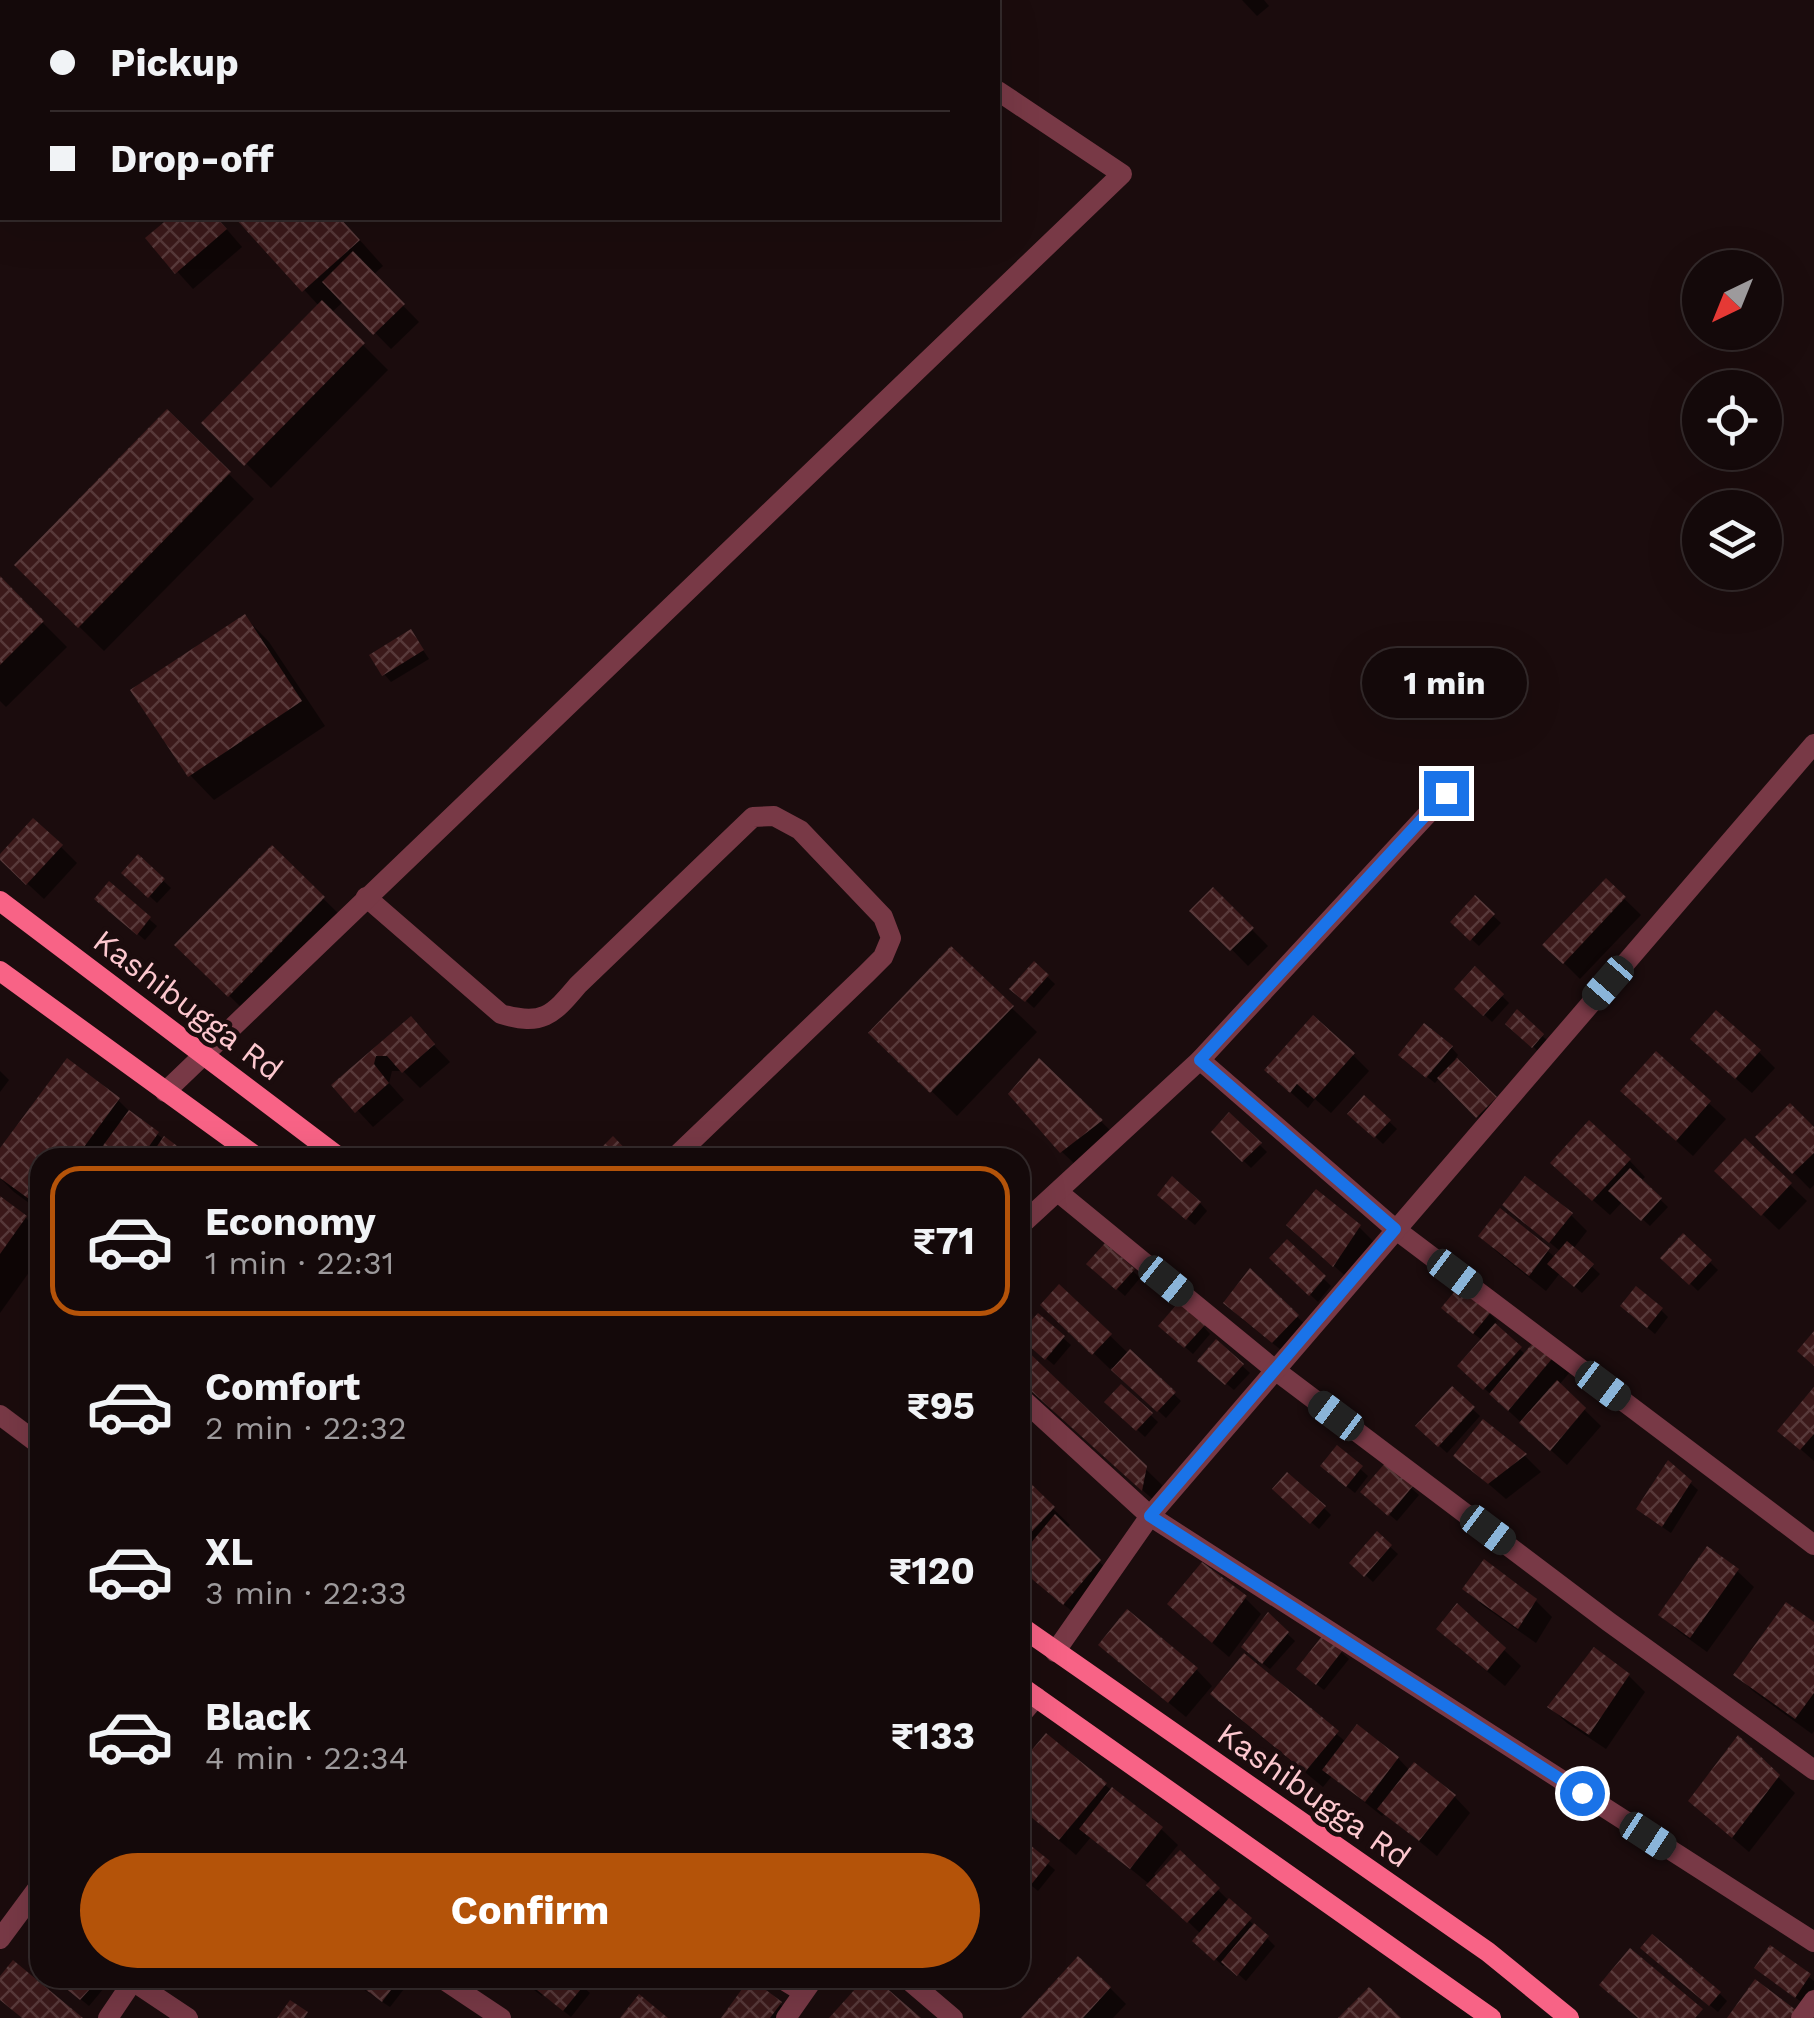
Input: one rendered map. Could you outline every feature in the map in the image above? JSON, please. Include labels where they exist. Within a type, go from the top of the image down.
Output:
[{"type":"main road","name":"Kashibugga Rd","points":[[0,900],[327,1148]]},
{"type":"main road","points":[[0,972],[244,1148]]},
{"type":"main road","name":"Kashibugga Rd","points":[[1030,1633],[1488,1952],[1569,2018]]},
{"type":"main road","points":[[1030,1692],[1490,2018]]},
{"type":"street","points":[[164,1092],[1122,174],[1000,92]]},
{"type":"street","points":[[1056,1652],[1150,1516],[1814,744]]},
{"type":"street","points":[[1030,1217],[1200,1060],[1446,793]]},
{"type":"street","points":[[366,897],[501,1014],[524,1021],[545,1017],[565,1001],[753,817],[774,816],[800,830],[883,917],[891,938],[883,957],[684,1148]]},
{"type":"street","points":[[1200,1060],[1395,1229],[1814,1545]]},
{"type":"street","points":[[1058,1192],[1275,1370],[1609,1622],[1814,1770]]},
{"type":"street","points":[[1030,1406],[1150,1516],[1814,1942]]},
{"type":"street","points":[[0,1415],[30,1438]]},
{"type":"street","points":[[0,1939],[30,1906]]},
{"type":"street","points":[[108,2018],[125,1988]]},
{"type":"street","points":[[143,1988],[188,2018]]},
{"type":"street","points":[[456,1988],[500,2018]]},
{"type":"street","points":[[786,2018],[807,1988]]},
{"type":"street","points":[[918,1988],[952,2018]]},
{"type":"street","points":[[1801,2018],[1814,2000]]},
{"type":"building","points":[[167,220],[219,220],[227,229],[175,274],[145,238]]},
{"type":"building","points":[[237,220],[342,220],[360,240],[302,292]]},
{"type":"building","points":[[353,251],[405,304],[373,335],[322,282]]},
{"type":"building","points":[[322,300],[365,343],[244,466],[201,423]]},
{"type":"building","points":[[167,409],[231,472],[78,628],[14,565]]},
{"type":"building","points":[[0,576],[44,621],[0,665]]},
{"type":"building","points":[[245,614],[302,701],[188,777],[130,690]]},
{"type":"building","points":[[411,629],[424,650],[382,676],[369,655]]},
{"type":"building","points":[[33,818],[63,845],[26,885],[0,860],[0,854]]},
{"type":"building","points":[[272,845],[325,897],[228,997],[174,945]]},
{"type":"building","points":[[138,854],[165,879],[148,898],[121,873]]},
{"type":"building","points":[[1606,878],[1626,897],[1563,964],[1542,945]]},
{"type":"building","points":[[109,881],[151,917],[137,935],[94,899]]},
{"type":"building","points":[[1213,887],[1254,928],[1230,951],[1189,911]]},
{"type":"building","points":[[1475,895],[1495,914],[1470,941],[1450,922]]},
{"type":"building","points":[[951,946],[1014,1006],[930,1093],[868,1033]]},
{"type":"building","points":[[1034,961],[1049,975],[1025,1002],[1009,989]]},
{"type":"building","points":[[1475,966],[1504,994],[1483,1016],[1454,989]]},
{"type":"building","points":[[1517,1009],[1544,1034],[1532,1048],[1505,1024]]},
{"type":"building","points":[[1716,1010],[1761,1050],[1735,1079],[1690,1039]]},
{"type":"building","points":[[1313,1015],[1355,1053],[1314,1099],[1297,1084],[1290,1093],[1264,1070]]},
{"type":"building","points":[[411,1016],[435,1044],[402,1073],[387,1056],[376,1056],[374,1064],[389,1083],[355,1113],[331,1085]]},
{"type":"building","points":[[1424,1023],[1453,1046],[1426,1078],[1398,1055]]},
{"type":"building","points":[[1656,1051],[1711,1101],[1676,1141],[1620,1091]]},
{"type":"building","points":[[67,1058],[120,1098],[83,1148],[30,1148],[30,1200],[0,1178],[0,1148]]},
{"type":"building","points":[[1039,1058],[1103,1120],[1060,1153],[1008,1094]]},
{"type":"building","points":[[1457,1058],[1497,1097],[1476,1118],[1437,1078]]},
{"type":"building","points":[[1364,1095],[1391,1120],[1374,1138],[1347,1114]]},
{"type":"building","points":[[1790,1103],[1814,1127],[1814,1153],[1792,1174],[1755,1137]]},
{"type":"building","points":[[129,1110],[159,1132],[148,1148],[101,1148]]},
{"type":"building","points":[[1229,1112],[1262,1143],[1242,1162],[1211,1132]]},
{"type":"building","points":[[1589,1120],[1631,1159],[1592,1201],[1550,1163]]},
{"type":"building","points":[[164,1136],[180,1148],[156,1148]]},
{"type":"building","points":[[613,1136],[624,1148],[601,1148]]},
{"type":"building","points":[[1745,1138],[1792,1183],[1761,1216],[1714,1171]]},
{"type":"building","points":[[1630,1168],[1662,1198],[1641,1221],[1608,1191]]},
{"type":"building","points":[[1172,1176],[1201,1202],[1186,1220],[1157,1195]]},
{"type":"building","points":[[1525,1176],[1573,1213],[1549,1243],[1502,1205]]},
{"type":"building","points":[[1316,1189],[1361,1225],[1333,1267],[1286,1225]]},
{"type":"building","points":[[0,1196],[27,1216],[0,1254]]},
{"type":"building","points":[[1500,1208],[1550,1248],[1529,1276],[1478,1236]]},
{"type":"building","points":[[1683,1233],[1712,1260],[1689,1285],[1660,1258]]},
{"type":"building","points":[[1287,1239],[1326,1276],[1309,1296],[1269,1258]]},
{"type":"building","points":[[1567,1241],[1594,1264],[1574,1287],[1547,1264]]},
{"type":"building","points":[[1105,1243],[1135,1269],[1116,1290],[1086,1264]]},
{"type":"building","points":[[1250,1268],[1299,1315],[1272,1343],[1223,1303]]},
{"type":"building","points":[[1059,1284],[1112,1334],[1092,1355],[1040,1305]]},
{"type":"building","points":[[1459,1286],[1491,1312],[1473,1334],[1441,1308]]},
{"type":"building","points":[[1636,1286],[1663,1308],[1647,1328],[1620,1306]]},
{"type":"building","points":[[1179,1302],[1205,1325],[1184,1348],[1158,1326]]},
{"type":"building","points":[[1038,1313],[1065,1336],[1045,1360],[1030,1347],[1030,1322]]},
{"type":"building","points":[[1495,1323],[1522,1347],[1483,1390],[1457,1366]]},
{"type":"building","points":[[1814,1331],[1814,1366],[1797,1351]]},
{"type":"building","points":[[1537,1338],[1556,1354],[1508,1411],[1489,1394]]},
{"type":"building","points":[[1216,1339],[1244,1364],[1225,1385],[1197,1361]]},
{"type":"building","points":[[1130,1349],[1176,1392],[1157,1412],[1111,1370]]},
{"type":"building","points":[[1030,1354],[1147,1466],[1142,1491],[1030,1390]]},
{"type":"building","points":[[1557,1380],[1586,1408],[1550,1451],[1519,1423]]},
{"type":"building","points":[[1121,1384],[1153,1413],[1136,1431],[1104,1402]]},
{"type":"building","points":[[1452,1386],[1475,1407],[1438,1447],[1415,1426]]},
{"type":"building","points":[[1814,1387],[1814,1434],[1800,1450],[1777,1431]]},
{"type":"building","points":[[1483,1419],[1527,1454],[1488,1484],[1453,1456]]},
{"type":"building","points":[[1337,1445],[1363,1466],[1346,1487],[1320,1466]]},
{"type":"building","points":[[1668,1460],[1692,1481],[1662,1527],[1636,1509]]},
{"type":"building","points":[[1386,1462],[1413,1486],[1388,1516],[1360,1492]]},
{"type":"building","points":[[1287,1472],[1326,1506],[1310,1524],[1272,1489]]},
{"type":"building","points":[[1030,1483],[1055,1507],[1030,1533]]},
{"type":"building","points":[[1055,1514],[1101,1560],[1063,1605],[1030,1577],[1030,1544]]},
{"type":"building","points":[[1377,1531],[1392,1545],[1364,1577],[1349,1563]]},
{"type":"building","points":[[1707,1546],[1739,1569],[1690,1638],[1658,1615]]},
{"type":"building","points":[[1484,1559],[1537,1599],[1518,1629],[1462,1589]]},
{"type":"building","points":[[1202,1562],[1247,1596],[1212,1643],[1167,1604]]},
{"type":"building","points":[[1786,1602],[1814,1622],[1814,1693],[1795,1719],[1733,1675]]},
{"type":"building","points":[[1457,1603],[1506,1648],[1487,1671],[1436,1629]]},
{"type":"building","points":[[1127,1609],[1198,1668],[1168,1703],[1098,1645]]},
{"type":"building","points":[[1268,1612],[1289,1632],[1262,1664],[1241,1647]]},
{"type":"building","points":[[1323,1635],[1343,1650],[1316,1685],[1296,1669]]},
{"type":"building","points":[[1594,1647],[1630,1674],[1589,1735],[1547,1707]]},
{"type":"building","points":[[1244,1653],[1339,1731],[1305,1772],[1210,1694]]},
{"type":"building","points":[[1357,1724],[1399,1757],[1365,1802],[1322,1770]]},
{"type":"building","points":[[1046,1733],[1107,1783],[1059,1840],[1030,1816],[1030,1752]]},
{"type":"building","points":[[1738,1735],[1780,1775],[1732,1838],[1688,1801]]},
{"type":"building","points":[[1414,1762],[1456,1795],[1419,1841],[1377,1809]]},
{"type":"building","points":[[1112,1787],[1163,1827],[1130,1869],[1079,1829]]},
{"type":"building","points":[[1030,1845],[1050,1861],[1030,1886]]},
{"type":"building","points":[[1180,1850],[1220,1888],[1187,1923],[1146,1885]]},
{"type":"building","points":[[1229,1898],[1252,1918],[1214,1961],[1192,1941]]},
{"type":"building","points":[[1254,1923],[1269,1936],[1237,1976],[1221,1962]]},
{"type":"building","points":[[1652,1934],[1721,1992],[1709,2006],[1640,1948]]},
{"type":"building","points":[[1770,1945],[1811,1974],[1795,1998],[1754,1968]]},
{"type":"building","points":[[1630,1948],[1703,2009],[1695,2018],[1638,2018],[1599,1985]]},
{"type":"building","points":[[1078,1956],[1111,1987],[1083,2018],[1021,2018]]},
{"type":"building","points":[[13,1960],[30,1974],[30,1988],[47,1988],[83,2018],[22,2018],[0,2000],[0,1976]]},
{"type":"building","points":[[1755,1979],[1796,2010],[1790,2018],[1727,2018]]},
{"type":"building","points":[[1369,1987],[1401,2018],[1338,2018]]},
{"type":"building","points":[[65,1988],[91,1988],[80,2000]]},
{"type":"building","points":[[363,1988],[392,1988],[382,2002]]},
{"type":"building","points":[[534,1988],[582,1988],[563,2011]]},
{"type":"building","points":[[743,1988],[763,1988],[782,2002],[770,2018],[721,2018]]},
{"type":"building","points":[[856,1988],[886,1988],[921,2018],[829,2018]]},
{"type":"building","points":[[639,1994],[668,2018],[620,2018]]},
{"type":"building","points":[[290,2000],[308,2012],[304,2018],[277,2018]]},
{"type":"route","points":[[1446,793],[1200,1060],[1395,1229],[1150,1516],[1582,1793]]}]
